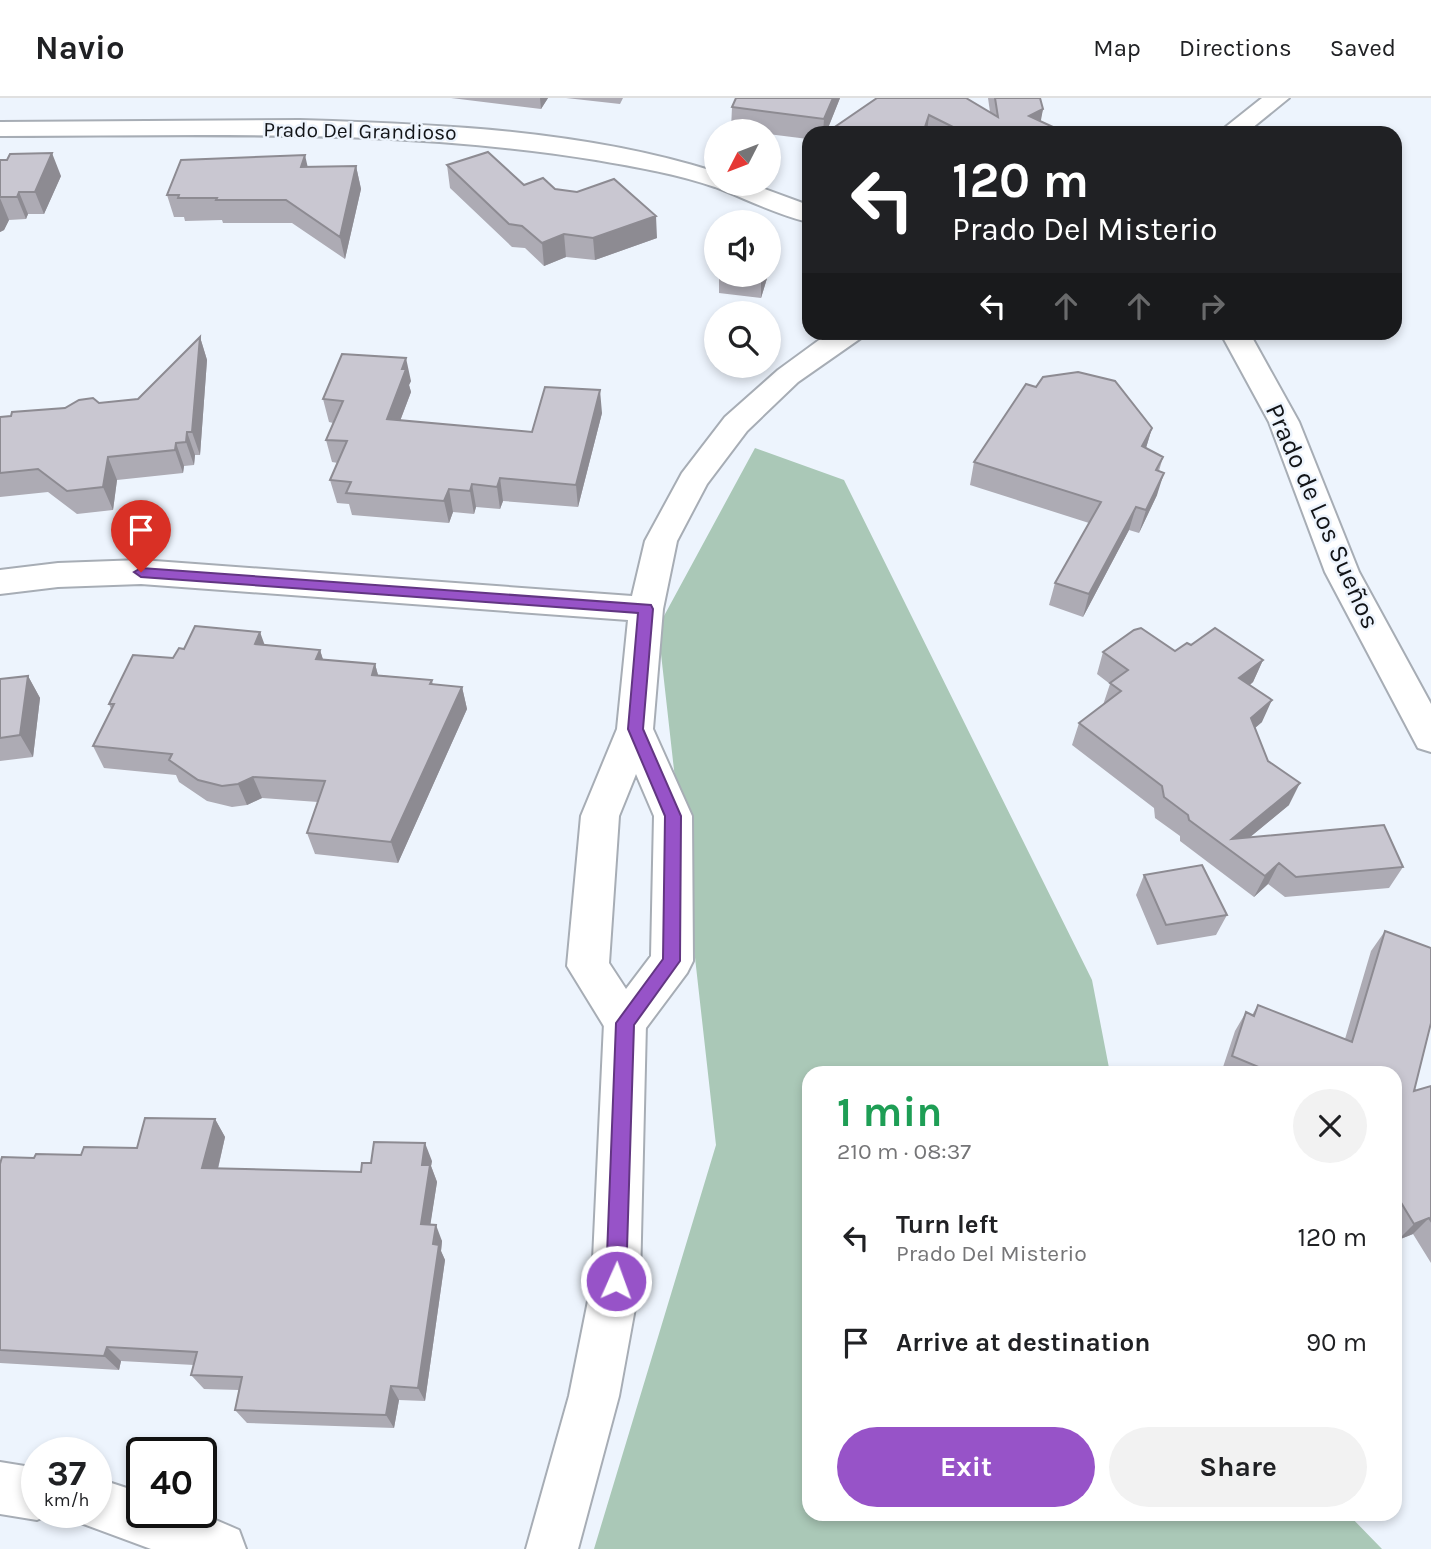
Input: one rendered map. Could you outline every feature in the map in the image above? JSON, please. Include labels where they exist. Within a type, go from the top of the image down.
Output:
[{"type":"street","points":[[1239,126],[1277,98]]},
{"type":"street","name":"Prado Del Grandioso","points":[[0,129],[327,128],[468,133],[620,157],[704,177]]},
{"type":"street","points":[[760,196],[802,212]]},
{"type":"street","points":[[625,1023],[588,967],[600,816],[635,729],[646,609],[661,541],[693,480],[736,424],[788,376],[837,340]]},
{"type":"street","name":"Prado de Los Sueños","points":[[1238,340],[1284,422],[1342,572],[1431,738]]},
{"type":"street","points":[[0,582],[58,575],[141,572],[646,609]]},
{"type":"street","points":[[552,1549],[594,1396],[616,1281],[625,1023],[672,961],[673,816],[635,729]]},
{"type":"street","points":[[0,1488],[21,1491]]},
{"type":"street","points":[[112,1509],[202,1540],[220,1549]]},
{"type":"green space","points":[[755,448],[844,480],[1092,980],[1109,1066],[802,1066],[802,1521],[1355,1521],[1382,1549],[594,1549],[716,1145],[658,627]]},
{"type":"building","points":[[736,98],[833,98],[824,119],[732,107]]},
{"type":"building","points":[[877,98],[966,98],[998,117],[995,98],[1040,98],[1043,109],[1029,116],[1051,126],[951,126],[929,115],[925,126],[836,126]]},
{"type":"building","points":[[488,152],[524,185],[543,178],[555,189],[577,192],[614,179],[656,216],[593,238],[564,234],[542,243],[522,226],[509,224],[447,165]]},
{"type":"building","points":[[52,153],[35,192],[19,192],[17,197],[0,197],[0,160],[7,160],[10,154]]},
{"type":"building","points":[[305,155],[301,167],[356,166],[340,237],[286,200],[216,200],[217,198],[178,198],[179,195],[167,195],[181,160]]},
{"type":"building","points":[[200,337],[192,432],[187,432],[186,442],[176,443],[175,450],[108,457],[103,487],[67,491],[38,469],[0,473],[0,417],[11,416],[12,412],[65,408],[79,400],[93,398],[99,403],[138,399]]},
{"type":"building","points":[[342,354],[406,358],[402,369],[406,369],[387,419],[532,432],[545,387],[600,390],[576,485],[500,478],[497,487],[472,484],[470,491],[449,489],[444,501],[346,493],[351,482],[330,480],[347,441],[326,440],[343,401],[323,399]]},
{"type":"building","points":[[1078,372],[1115,381],[1152,428],[1142,446],[1163,457],[1156,470],[1164,473],[1146,510],[1136,507],[1089,594],[1055,583],[1101,502],[974,462],[1026,384],[1036,387],[1043,377]]},
{"type":"building","points":[[195,626],[260,632],[255,644],[320,650],[316,659],[375,664],[372,675],[432,680],[430,684],[462,687],[391,842],[307,833],[325,781],[253,777],[238,784],[222,786],[198,780],[169,760],[172,754],[93,746],[114,704],[109,704],[133,655],[173,658],[179,648],[184,649]]},
{"type":"building","points":[[1141,628],[1175,651],[1187,643],[1191,645],[1215,628],[1263,660],[1239,678],[1272,700],[1251,718],[1268,761],[1300,783],[1232,839],[1384,825],[1403,867],[1296,877],[1279,863],[1265,876],[1189,820],[1188,815],[1164,797],[1162,786],[1079,723],[1121,691],[1110,683],[1128,670],[1103,652]]},
{"type":"building","points":[[28,676],[20,735],[0,738],[0,679]]},
{"type":"building","points":[[1202,865],[1227,915],[1166,925],[1144,875]]},
{"type":"building","points":[[1385,931],[1431,948],[1431,1023],[1414,1091],[1431,1086],[1431,1221],[1429,1218],[1414,1224],[1402,1204],[1402,1066],[1256,1066],[1232,1056],[1246,1012],[1254,1016],[1258,1005],[1352,1042]]},
{"type":"building","points":[[145,1118],[215,1119],[202,1168],[361,1172],[362,1163],[371,1163],[374,1142],[425,1143],[422,1165],[430,1165],[421,1224],[436,1225],[433,1244],[439,1245],[418,1388],[391,1386],[386,1415],[235,1410],[242,1377],[191,1375],[197,1352],[107,1347],[104,1356],[0,1350],[2,1157],[34,1158],[36,1154],[81,1155],[84,1147],[137,1148]]},
{"type":"route","points":[[141,572],[646,609],[635,729],[673,816],[672,961],[625,1023],[616,1281]]}]
